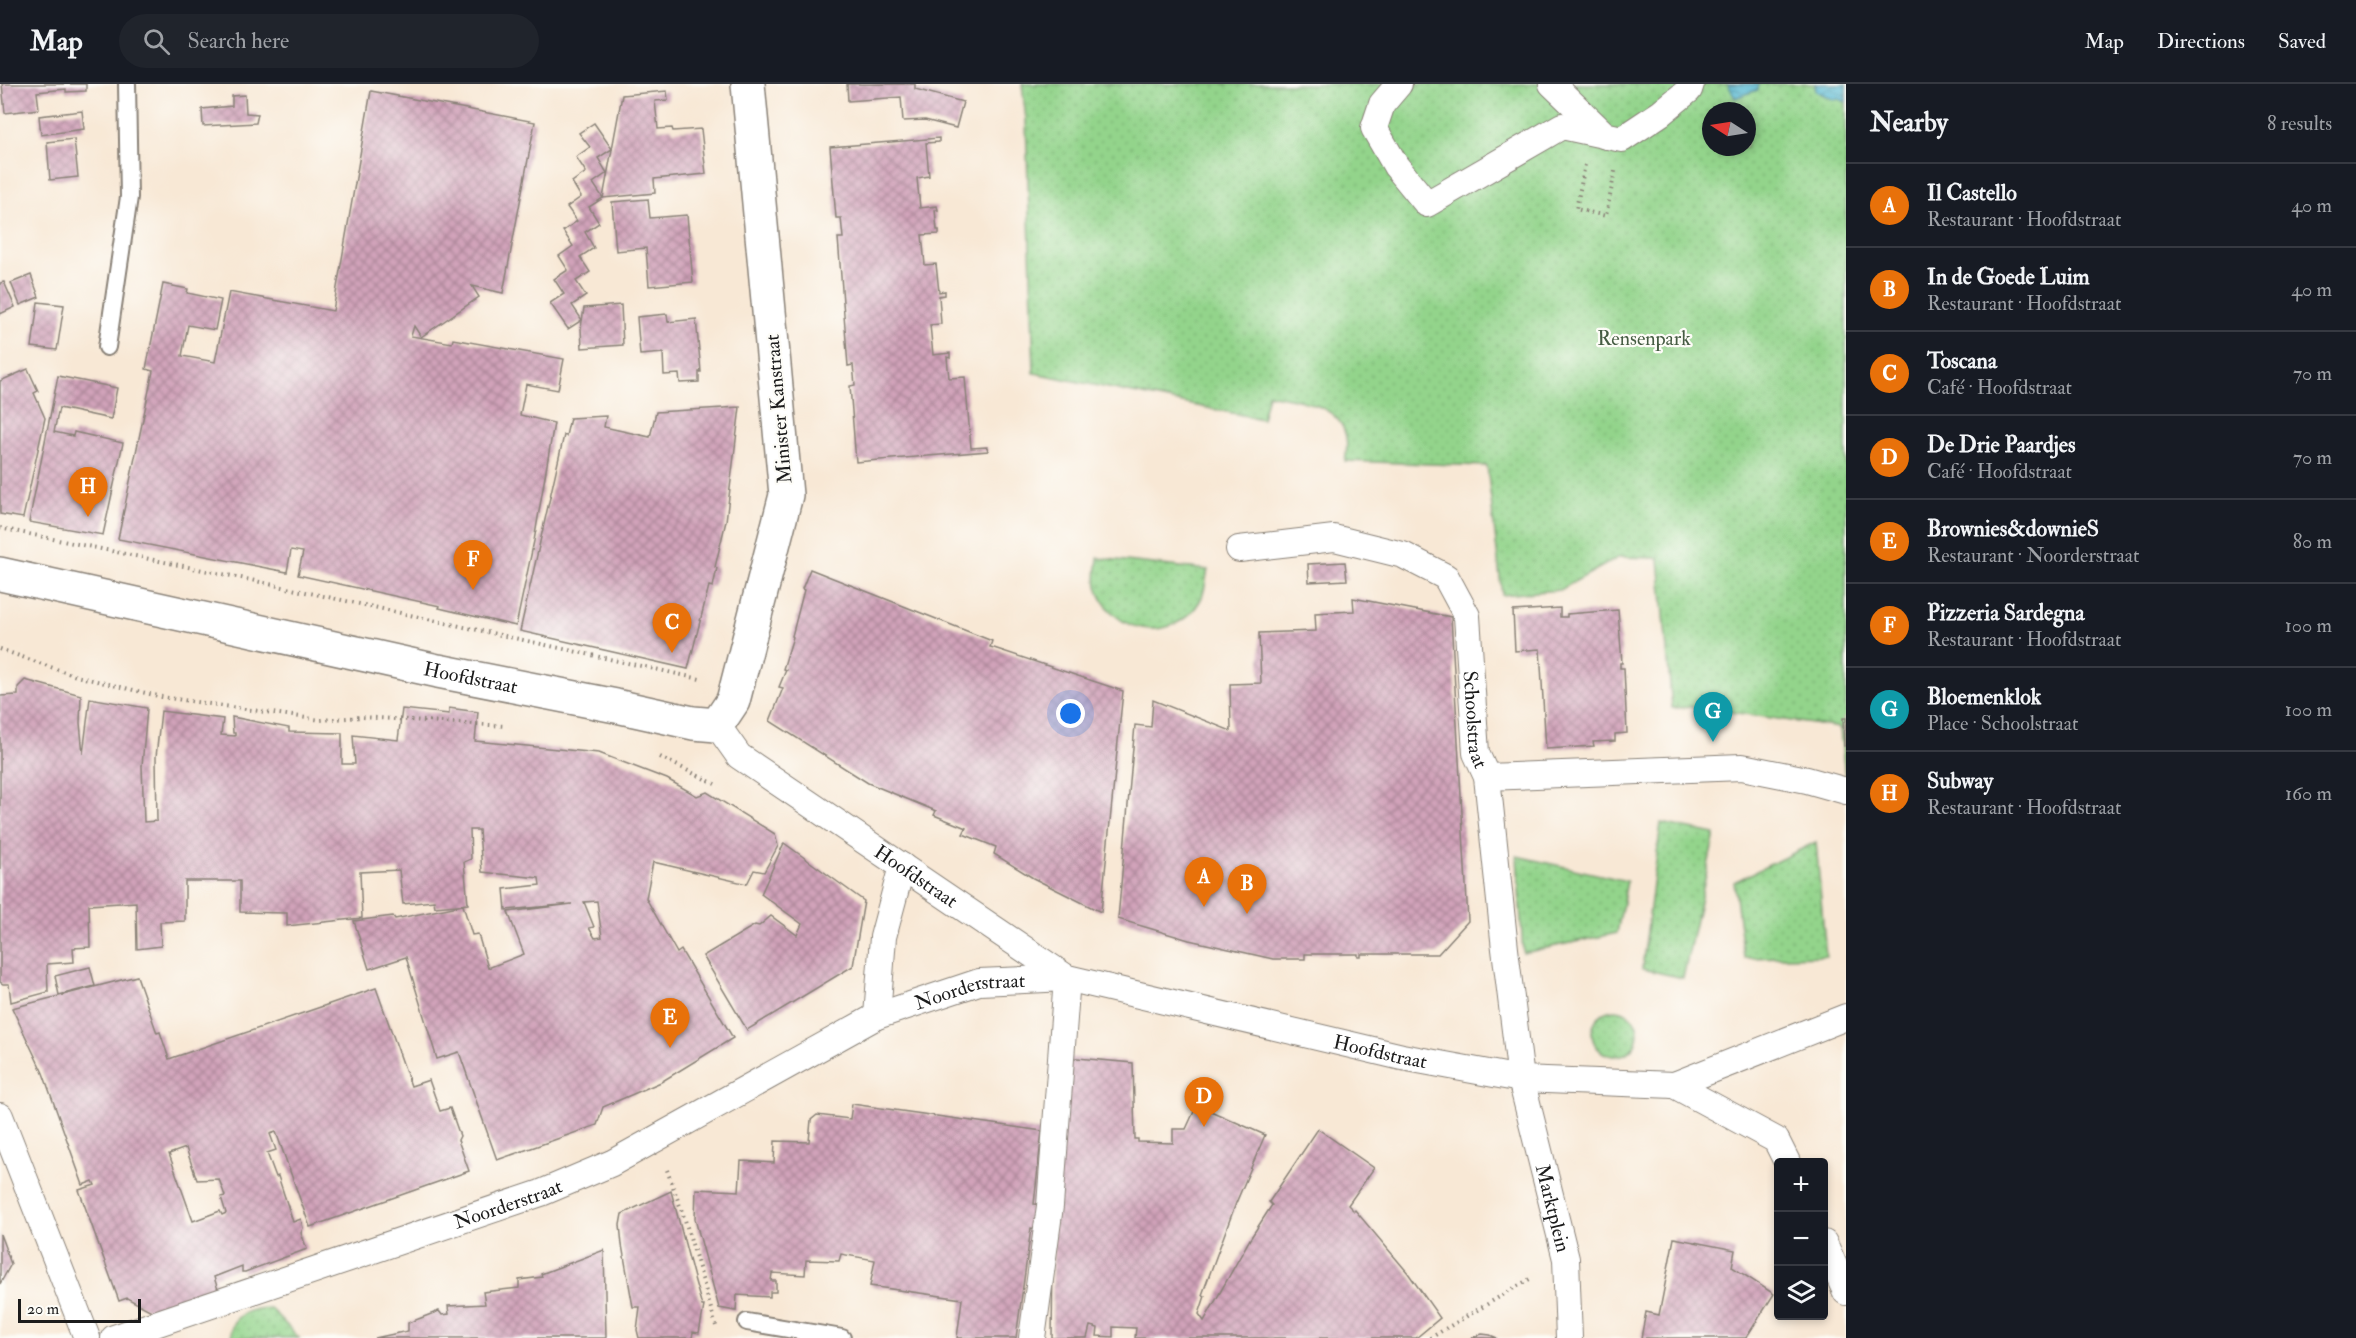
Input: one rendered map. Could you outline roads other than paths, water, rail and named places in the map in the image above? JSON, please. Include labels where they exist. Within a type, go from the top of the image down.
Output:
[{"type":"street","name":"Minister Kanstraat","points":[[717,725],[733,701],[786,495],[748,84]]},
{"type":"street","points":[[1399,84],[1382,104],[1374,128],[1396,166],[1427,204],[1562,126],[1607,136],[1661,113],[1689,90],[1691,84]]},
{"type":"street","points":[[1552,84],[1607,136]]},
{"type":"street","name":"Schoolstraat","points":[[1239,549],[1334,538],[1403,555],[1446,577],[1467,616],[1476,753],[1487,777],[1504,949],[1521,1079]]},
{"type":"street","name":"Hoofdstraat","points":[[0,574],[438,671],[693,723],[717,725],[736,754],[747,762],[1067,978],[1402,1057],[1521,1079],[1674,1085],[1846,1017]]},
{"type":"street","points":[[1487,777],[1742,768],[1807,780],[1846,791]]},
{"type":"street","points":[[877,1016],[883,937],[902,866]]},
{"type":"street","points":[[1032,1338],[1050,1206],[1067,978]]},
{"type":"street","name":"Noorderstraat","points":[[114,1338],[541,1193],[612,1163],[877,1016],[979,982],[1067,978]]},
{"type":"street","name":"Marktplein","points":[[1521,1079],[1566,1259],[1569,1338]]},
{"type":"street","points":[[1674,1085],[1776,1140],[1785,1158]]},
{"type":"street","points":[[0,1116],[87,1338]]},
{"type":"street","points":[[1828,1252],[1846,1292]]},
{"type":"lane","points":[[106,347],[129,197],[127,84]]},
{"type":"lane","points":[[747,1322],[842,1338]]},
{"type":"water","points":[[1728,84],[1759,84],[1758,90],[1735,98]]},
{"type":"water","points":[[1815,84],[1846,84],[1846,102],[1839,99],[1834,100],[1816,91]]},
{"type":"place","name":"Subway","points":[[88,517]]},
{"type":"place","name":"Pizzeria Sardegna","points":[[473,590]]},
{"type":"place","name":"Toscana","points":[[672,653]]},
{"type":"place","name":"Bloemenklok","points":[[1713,742]]},
{"type":"place","name":"Il Castello","points":[[1204,907]]},
{"type":"place","name":"In de Goede Luim","points":[[1247,914]]},
{"type":"place","name":"Brownies&downieS","points":[[670,1048]]},
{"type":"place","name":"De Drie Paardjes","points":[[1204,1127]]},
{"type":"park label","name":"Rensenpark","points":[[1644,338]]}]
